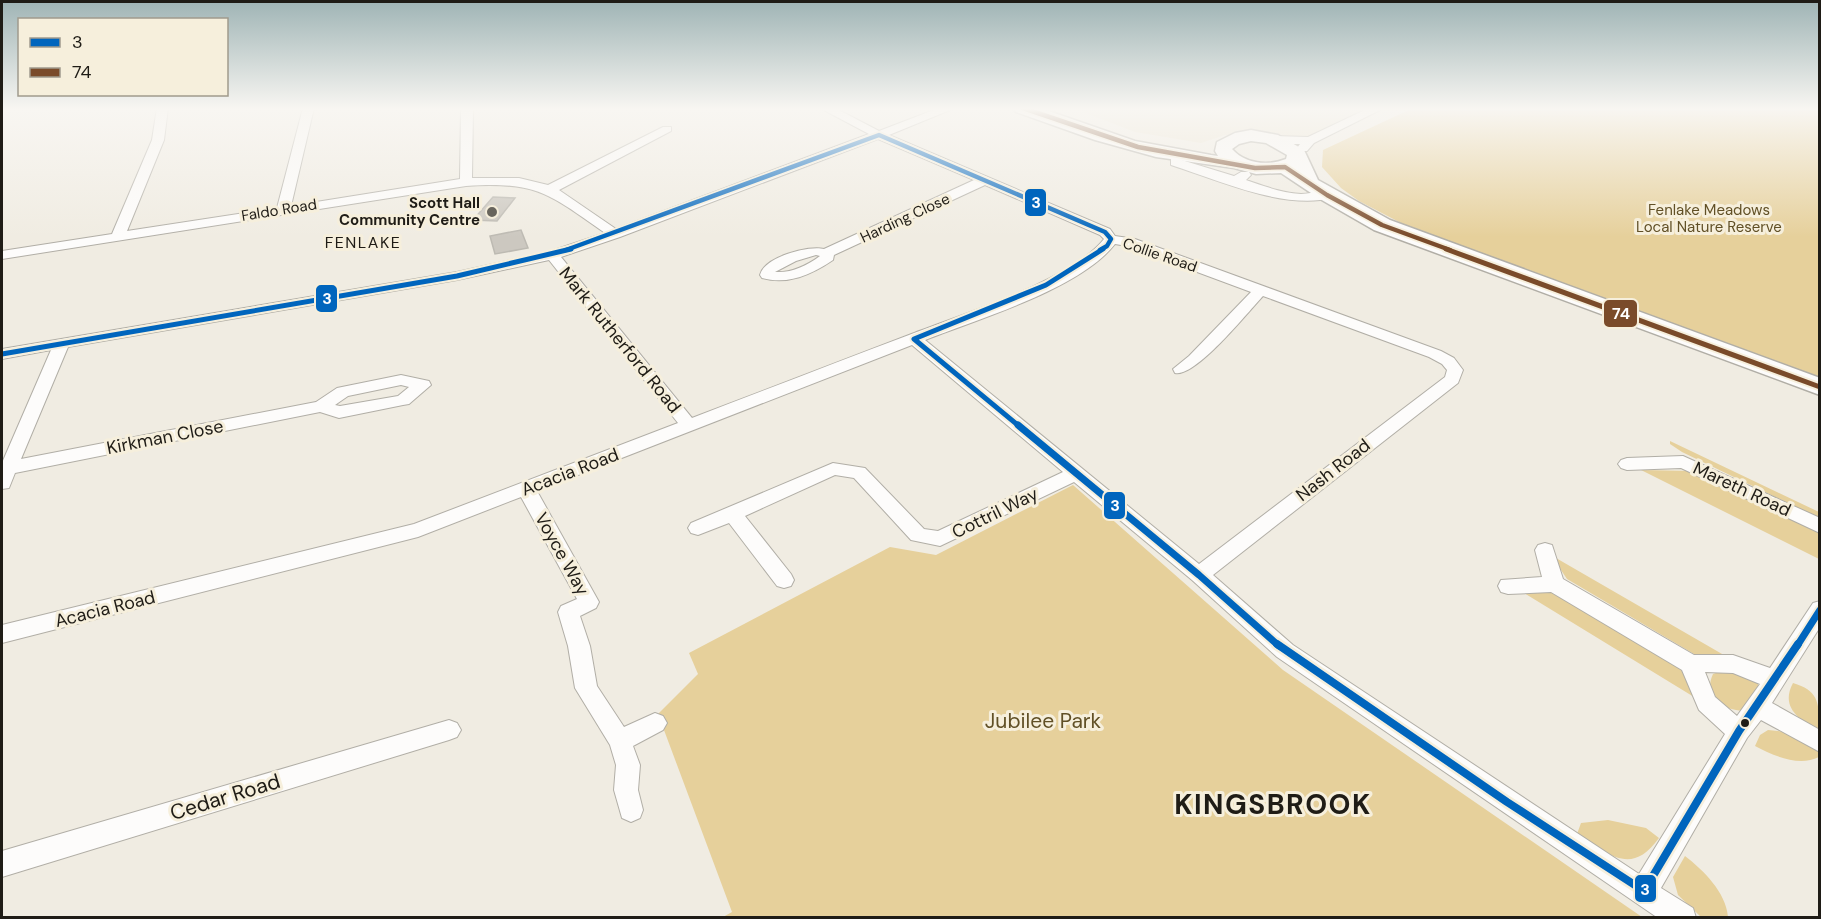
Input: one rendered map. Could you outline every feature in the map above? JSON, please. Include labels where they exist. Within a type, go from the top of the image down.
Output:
[{"type":"main road","points":[[1158,151],[1222,163],[1240,173],[1297,155]]},
{"type":"main road","points":[[1225,151],[1240,173]]},
{"type":"main road","points":[[1293,151],[1319,190],[1382,225],[1820,387]]},
{"type":"street","points":[[118,236],[153,151]]},
{"type":"street","points":[[284,210],[298,151]]},
{"type":"street","points":[[466,151],[466,182]]},
{"type":"street","points":[[549,190],[625,151]]},
{"type":"street","points":[[2,354],[457,276],[552,255],[615,234],[837,151]]},
{"type":"street","name":"Collie Road","points":[[915,151],[1105,232],[1111,239],[1130,242],[1435,354],[1448,361]]},
{"type":"street","points":[[1297,155],[1304,151]]},
{"type":"street","points":[[1175,162],[1240,173],[1293,199],[1309,199],[1319,190]]},
{"type":"street","name":"Harding Close","points":[[826,253],[984,181]]},
{"type":"street","name":"Faldo Road","points":[[2,255],[466,182],[516,182],[549,190],[615,234]]},
{"type":"street","name":"Acacia Road","points":[[2,634],[418,530],[914,339],[1046,285],[1107,246],[1111,239]]},
{"type":"street","name":"Mark Rutherford Road","points":[[552,255],[689,425]]},
{"type":"street","points":[[1180,369],[1195,359],[1261,290]]},
{"type":"street","points":[[914,339],[1199,575],[1285,651],[1683,918]]},
{"type":"street","points":[[5,475],[62,343]]},
{"type":"street","name":"Nash Road","points":[[1199,575],[1452,379],[1455,370],[1448,361]]},
{"type":"street","name":"Kirkman Close","points":[[5,475],[321,406],[343,392],[400,380],[423,386],[403,400],[339,412],[321,406]]},
{"type":"street","name":"Mareth Road","points":[[1627,464],[1683,462],[1820,526]]},
{"type":"street","name":"Cottril Way","points":[[698,528],[833,469],[859,472],[918,535],[940,539],[1076,474]]},
{"type":"street","name":"Voyce Way","points":[[526,489],[589,602],[568,612],[579,646],[586,688],[620,741],[628,765],[626,790],[631,810]]},
{"type":"street","points":[[733,514],[784,580]]},
{"type":"street","points":[[1545,550],[1554,584]]},
{"type":"street","points":[[1508,586],[1554,584],[1692,664],[1718,662],[1740,664],[1773,680]]},
{"type":"street","points":[[1644,891],[1739,731],[1758,706],[1820,609]]},
{"type":"street","points":[[1692,664],[1700,694],[1708,708],[1739,731]]},
{"type":"street","points":[[1758,706],[1820,742]]},
{"type":"street","points":[[620,741],[655,723]]},
{"type":"street","name":"Cedar Road","points":[[2,864],[449,730]]},
{"type":"green space","name":"Fenlake Meadows Local Nature Reserve","points":[[1323,151],[1819,151],[1819,382],[1718,343],[1691,330],[1420,233],[1359,201],[1341,188],[1322,167]]},
{"type":"green space","points":[[1670,441],[1819,512],[1819,518],[1682,452],[1670,444]]},
{"type":"green space","points":[[1641,470],[1695,471],[1819,531],[1819,559]]},
{"type":"green space","name":"Jubilee Park","points":[[1073,485],[1283,670],[1642,917],[723,917],[732,912],[658,714],[698,674],[689,653],[890,547],[936,555]]},
{"type":"green space","points":[[1556,558],[1729,658],[1694,654],[1567,579]]},
{"type":"green space","points":[[1550,592],[1566,596],[1681,665],[1694,697],[1524,593]]},
{"type":"green space","points":[[1732,667],[1757,680],[1759,688],[1746,711],[1723,706],[1717,702],[1710,690],[1713,674]]},
{"type":"green space","points":[[1793,683],[1809,690],[1814,695],[1819,714],[1819,731],[1799,717],[1790,706],[1789,699]]},
{"type":"green space","points":[[1768,730],[1786,732],[1819,749],[1819,757],[1795,761],[1778,757],[1755,746],[1760,735]]},
{"type":"green space","points":[[1608,820],[1646,828],[1659,838],[1649,850],[1639,857],[1629,859],[1620,858],[1599,849],[1577,834],[1581,823]]},
{"type":"green space","points":[[1685,856],[1706,875],[1718,890],[1728,917],[1701,917],[1678,895],[1673,877]]},
{"type":"building","name":"Scott Hall Community Centre","points":[[493,197],[515,198],[497,221],[473,220]]},
{"type":"building","points":[[521,230],[528,248],[495,254],[490,236]]},
{"type":"transit line","name":"3","points":[[2,354],[457,276],[552,255],[615,234],[837,151]]},
{"type":"transit line","name":"3","points":[[916,151],[1105,232],[1111,239],[1107,246],[1046,285],[914,339],[1199,575],[1285,651],[1507,802],[1644,891],[1739,731],[1758,706],[1820,610]]},
{"type":"transit line","name":"74","points":[[1160,151],[1255,168],[1285,167],[1327,195],[1382,225],[1820,387]]},
{"type":"place","name":"Scott Hall Community Centre","points":[[492,212]]},
{"type":"district","name":"FENLAKE","points":[[363,242]]},
{"type":"district","name":"KINGSBROOK","points":[[1273,804]]}]
